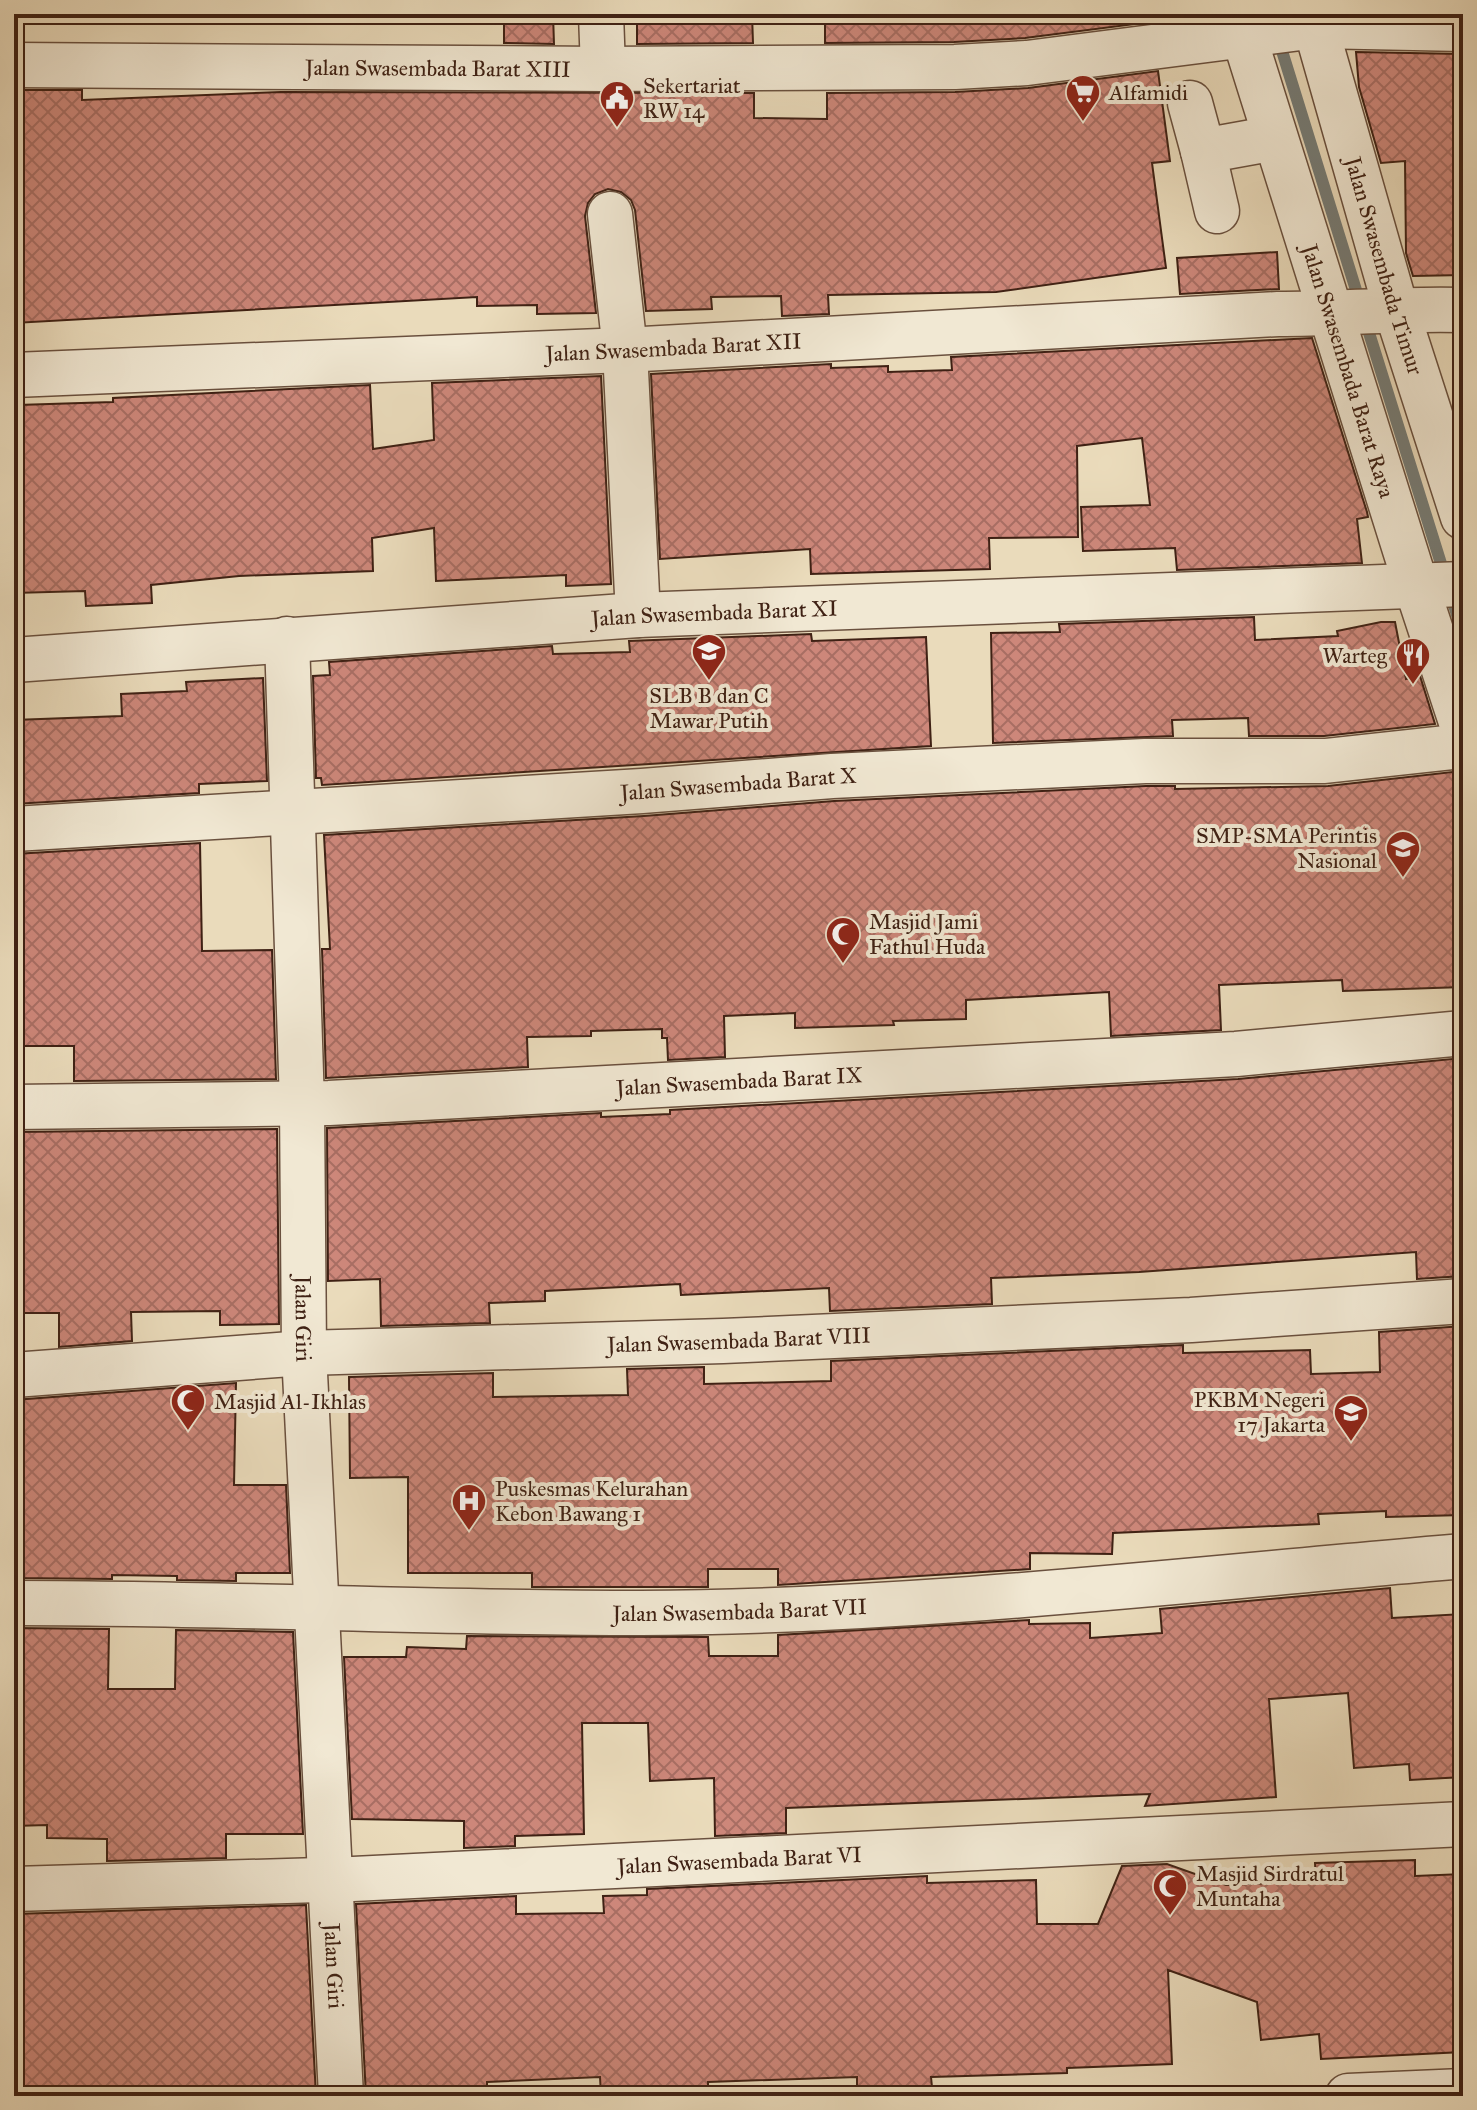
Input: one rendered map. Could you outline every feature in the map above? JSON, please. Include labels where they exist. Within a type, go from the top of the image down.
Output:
[{"type":"street","points":[[601,14],[603,69]]},
{"type":"street","name":"Jalan Swasembada Barat XIII","points":[[14,65],[603,69],[955,67],[1027,63],[1246,27],[1310,23],[1463,29]]},
{"type":"street","name":"Jalan Swasembada Timur","points":[[1310,23],[1392,310],[1463,517]]},
{"type":"street","name":"Jalan Swasembada Barat Raya","points":[[1246,27],[1275,138],[1437,585],[1463,728]]},
{"type":"street","points":[[1190,103],[1217,211]]},
{"type":"street","points":[[1203,151],[1275,138]]},
{"type":"street","points":[[610,214],[625,350],[638,615]]},
{"type":"street","name":"Jalan Swasembada Barat XII","points":[[14,375],[625,350],[1246,315],[1463,310]]},
{"type":"street","name":"Jalan Swasembada Barat XI","points":[[14,660],[638,615],[1437,585]]},
{"type":"street","name":"Jalan Giri","points":[[287,639],[302,1104],[304,1353],[341,2096]]},
{"type":"street","name":"Jalan Swasembada Barat X","points":[[14,829],[847,776],[1145,761],[1325,761],[1463,746]]},
{"type":"street","name":"Jalan Swasembada Barat IX","points":[[14,1107],[302,1104],[1236,1054],[1463,1033]]},
{"type":"street","name":"Jalan Swasembada Barat VIII","points":[[14,1375],[304,1353],[739,1340],[1191,1320],[1463,1301]]},
{"type":"street","name":"Jalan Swasembada Barat VII","points":[[14,1603],[642,1613],[814,1608],[1463,1556]]},
{"type":"street","name":"Jalan Swasembada Barat VI","points":[[14,1889],[329,1879],[1190,1840],[1463,1824]]},
{"type":"street","points":[[1348,2096],[1463,2091]]},
{"type":"building","points":[[504,14],[553,14],[554,44],[504,43]]},
{"type":"building","points":[[637,14],[752,14],[753,43],[637,44]]},
{"type":"building","points":[[825,14],[1150,14],[1151,22],[1025,38],[825,43]]},
{"type":"building","points":[[1356,52],[1463,54],[1463,275],[1413,276],[1406,253],[1405,161],[1381,163],[1359,87]]},
{"type":"building","points":[[1158,71],[1170,161],[1152,163],[1166,268],[996,292],[828,295],[829,314],[782,316],[781,296],[711,297],[712,309],[646,311],[635,210],[631,200],[621,192],[608,189],[595,194],[588,203],[585,216],[596,313],[537,314],[537,305],[477,306],[477,297],[14,323],[14,204],[20,203],[15,90],[82,90],[82,100],[281,92],[754,93],[754,118],[827,119],[827,93],[1028,88]]},
{"type":"building","points":[[1277,252],[1279,289],[1180,294],[1177,258]]},
{"type":"building","points":[[1312,338],[1367,512],[1368,517],[1357,519],[1362,563],[1177,570],[1175,548],[1083,551],[1081,507],[1150,505],[1142,438],[1077,446],[1078,537],[989,538],[990,569],[811,574],[810,549],[660,559],[651,374],[831,364],[831,368],[888,366],[888,372],[952,370],[951,357]]},
{"type":"building","points":[[601,376],[611,584],[566,586],[566,575],[436,581],[434,528],[372,538],[373,571],[239,576],[151,585],[152,603],[86,606],[85,591],[14,593],[14,508],[22,508],[18,405],[370,385],[373,449],[434,440],[432,383]]},
{"type":"building","points":[[1254,617],[1255,640],[1338,636],[1337,631],[1395,622],[1406,679],[1420,676],[1435,724],[1324,736],[1249,736],[1248,718],[1172,720],[1173,736],[993,743],[991,633],[1060,632],[1059,624]]},
{"type":"building","points":[[811,634],[812,641],[926,637],[931,746],[322,785],[321,778],[316,778],[313,676],[330,675],[329,662],[552,646],[553,654],[630,652],[629,641]]},
{"type":"building","points":[[263,678],[267,781],[199,784],[199,793],[14,804],[14,720],[122,716],[121,694],[187,691],[186,682]]},
{"type":"building","points":[[1461,771],[1463,987],[1343,991],[1342,980],[1219,985],[1221,1030],[1111,1036],[1109,992],[966,1000],[966,1019],[893,1021],[894,1025],[795,1028],[795,1013],[724,1016],[725,1057],[668,1060],[667,1038],[662,1038],[662,1029],[591,1031],[591,1036],[527,1037],[528,1067],[326,1078],[322,949],[330,949],[324,835],[834,801],[1146,786],[1175,786],[1175,789],[1328,786]]},
{"type":"building","points":[[200,843],[202,951],[272,950],[276,1079],[74,1081],[74,1046],[14,1046],[14,854]]},
{"type":"building","points":[[1463,1058],[1463,1276],[1417,1279],[1416,1252],[1139,1272],[991,1278],[992,1304],[830,1311],[829,1288],[681,1295],[680,1284],[545,1291],[545,1301],[489,1303],[490,1323],[381,1326],[380,1279],[328,1281],[327,1128],[601,1113],[601,1117],[670,1114],[670,1110],[1238,1079]]},
{"type":"building","points":[[277,1129],[279,1324],[220,1325],[220,1311],[131,1312],[132,1341],[59,1347],[59,1313],[14,1313],[14,1132]]},
{"type":"building","points":[[1463,1326],[1463,1515],[1386,1517],[1386,1511],[1318,1514],[1319,1524],[1113,1533],[1112,1554],[1030,1553],[1030,1569],[778,1585],[778,1569],[708,1569],[708,1587],[532,1587],[532,1573],[408,1573],[408,1477],[350,1478],[349,1377],[493,1373],[493,1397],[628,1395],[627,1369],[704,1367],[704,1384],[831,1381],[831,1361],[1183,1345],[1183,1353],[1310,1350],[1311,1374],[1380,1372],[1379,1332]]},
{"type":"building","points":[[236,1383],[234,1485],[286,1485],[290,1573],[236,1573],[236,1581],[112,1575],[112,1579],[14,1578],[14,1400]]},
{"type":"building","points":[[1390,1588],[1392,1618],[1463,1614],[1463,1777],[1410,1780],[1409,1764],[1354,1768],[1348,1693],[1269,1699],[1276,1797],[1145,1806],[1150,1794],[786,1808],[786,1833],[715,1836],[714,1778],[650,1781],[648,1723],[582,1723],[584,1834],[515,1836],[515,1846],[464,1848],[464,1821],[352,1819],[344,1657],[406,1657],[407,1647],[466,1649],[467,1636],[708,1637],[709,1656],[778,1656],[778,1635],[1029,1620],[1029,1624],[1090,1623],[1090,1638],[1162,1633],[1160,1609]]},
{"type":"building","points":[[14,1628],[109,1629],[108,1689],[175,1689],[176,1630],[293,1632],[303,1834],[226,1834],[226,1858],[107,1861],[107,1839],[47,1838],[47,1825],[14,1826]]},
{"type":"building","points":[[1415,1860],[1415,1876],[1463,1874],[1463,2052],[1321,2059],[1319,2034],[1261,2040],[1257,2002],[1168,1970],[1172,2064],[1067,2068],[1067,2073],[931,2077],[932,2087],[857,2090],[857,2077],[708,2082],[708,2091],[601,2095],[600,2077],[487,2082],[487,2096],[366,2096],[356,1904],[516,1896],[516,1914],[604,1913],[603,1896],[647,1895],[647,1889],[927,1876],[927,1883],[1036,1880],[1037,1924],[1098,1924],[1122,1866],[1167,1864],[1226,1885],[1316,1881],[1315,1863]]},
{"type":"building","points":[[306,1905],[316,2096],[19,2096],[21,1988],[14,1987],[14,1914]]},
{"type":"waterway","points":[[1278,38],[1360,303]]},
{"type":"waterway","points":[[1365,320],[1463,634]]},
{"type":"place","name":"Alfamidi","points":[[1083,123]]},
{"type":"place","name":"Sekertariat RW 14","points":[[617,129]]},
{"type":"place","name":"SLB B dan C Mawar Putih","points":[[709,682]]},
{"type":"place","name":"Warteg","points":[[1413,686]]},
{"type":"place","name":"SMP-SMA Perintis Nasional","points":[[1403,879]]},
{"type":"place","name":"Masjid Jami Fathul Huda","points":[[843,965]]},
{"type":"place","name":"Masjid Al-Ikhlas","points":[[188,1432]]},
{"type":"place","name":"PKBM Negeri 17 Jakarta","points":[[1351,1443]]},
{"type":"place","name":"Puskesmas Kelurahan Kebon Bawang 1","points":[[469,1532]]},
{"type":"place","name":"Masjid Sirdratul Muntaha","points":[[1170,1917]]}]
